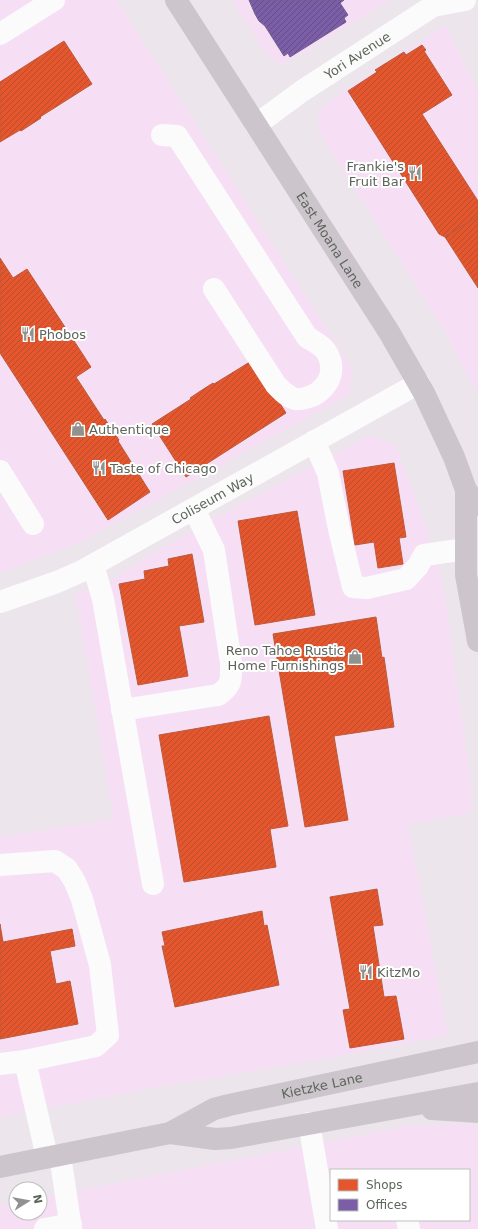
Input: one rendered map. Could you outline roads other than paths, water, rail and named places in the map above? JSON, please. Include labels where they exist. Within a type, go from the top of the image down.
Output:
[{"type":"main road","name":"East Moana Lane","points":[[176,0],[389,332],[419,383],[454,456],[472,497],[466,549],[466,575],[478,641]]},
{"type":"main road","name":"Kietzke Lane","points":[[0,1167],[170,1133],[214,1109],[228,1105],[478,1052]]},
{"type":"main road","name":"Kietzke Lane","points":[[170,1133],[215,1139],[231,1138],[478,1093]]},
{"type":"main road","points":[[401,1106],[478,1112]]},
{"type":"street","points":[[0,34],[54,0]]},
{"type":"street","name":"Yori Avenue","points":[[256,125],[302,90],[433,6],[465,0]]},
{"type":"street","points":[[162,135],[177,136],[307,338],[324,349],[329,358],[332,371],[329,381],[321,391],[310,397],[297,400],[286,395],[276,385],[214,289]]},
{"type":"street","name":"Coliseum Way","points":[[0,602],[56,582],[93,565],[419,383]]},
{"type":"street","points":[[314,441],[328,473],[339,529],[353,587],[367,588],[406,579],[418,566],[424,555],[466,549]]},
{"type":"street","points":[[0,471],[33,524]]},
{"type":"street","points":[[122,710],[218,695],[227,690],[231,679],[230,655],[214,550],[194,508]]},
{"type":"street","points":[[93,565],[104,600],[153,884]]},
{"type":"street","points":[[0,865],[55,861],[67,869],[75,882],[82,899],[101,973],[108,1035],[96,1046],[25,1061],[0,1064]]},
{"type":"street","points":[[25,1061],[53,1156],[71,1227],[45,1229]]},
{"type":"street","points":[[309,1123],[324,1177],[327,1229]]},
{"type":"place","name":"Frankie's Fruit Bar","points":[[415,173]]},
{"type":"place","name":"Phobos","points":[[28,334]]},
{"type":"place","name":"Authentique","points":[[78,429]]},
{"type":"place","name":"Taste of Chicago","points":[[99,468]]},
{"type":"place","name":"Reno Tahoe Rustic Home Furnishings","points":[[355,657]]},
{"type":"place","name":"KitzMo","points":[[366,972]]}]
